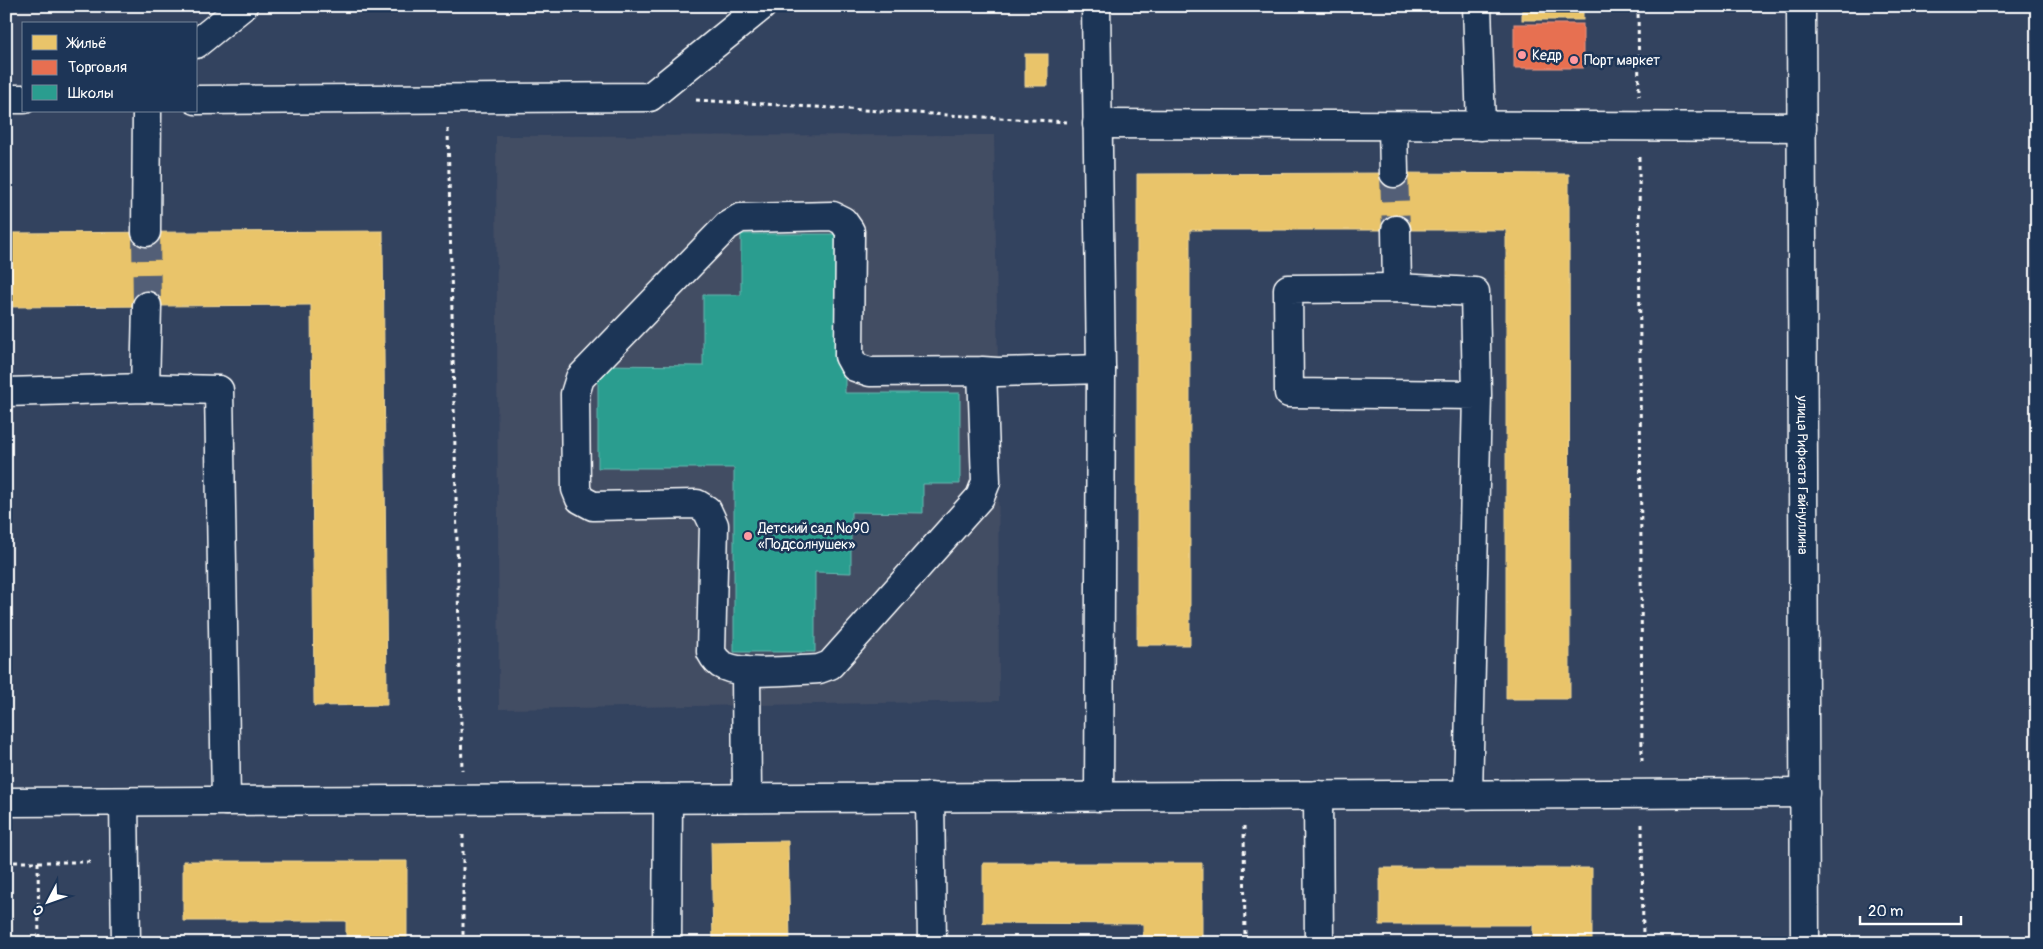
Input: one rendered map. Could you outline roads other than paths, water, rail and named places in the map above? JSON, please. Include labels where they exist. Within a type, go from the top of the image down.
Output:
[{"type":"street","points":[[198,42],[243,6]]},
{"type":"street","points":[[198,100],[650,98],[762,6]]},
{"type":"street","points":[[1096,6],[1101,369],[1099,797]]},
{"type":"street","points":[[1477,6],[1481,126]]},
{"type":"street","name":"улица Рифката Гайнуллина","points":[[1801,6],[1806,793],[1805,943]]},
{"type":"street","points":[[6,100],[22,100]]},
{"type":"street","points":[[146,232],[147,112]]},
{"type":"street","points":[[1097,124],[1802,127]]},
{"type":"street","points":[[1393,126],[1394,173]]},
{"type":"street","points":[[982,370],[986,482],[980,497],[830,665],[819,670],[746,671],[723,666],[715,660],[711,652],[714,525],[707,510],[697,504],[593,506],[580,499],[576,489],[575,394],[580,378],[727,226],[740,218],[833,216],[843,221],[850,231],[849,356],[855,367],[870,372],[982,370],[1101,369]]},
{"type":"street","points":[[1396,230],[1397,288]]},
{"type":"street","points":[[1468,795],[1477,395],[1475,292],[1397,288],[1288,289],[1289,393],[1477,395]]},
{"type":"street","points":[[145,388],[147,306]]},
{"type":"street","points":[[6,392],[145,388],[219,390],[226,801]]},
{"type":"street","points":[[746,671],[747,798]]},
{"type":"street","points":[[6,802],[1806,793]]},
{"type":"street","points":[[1318,796],[1318,943]]},
{"type":"street","points":[[930,797],[932,943]]},
{"type":"street","points":[[666,943],[668,799]]},
{"type":"street","points":[[124,802],[126,943]]},
{"type":"tunnel","points":[[1394,173],[1396,230]]},
{"type":"tunnel","points":[[146,232],[147,306]]},
{"type":"place","name":"Кедр","points":[[1522,55]]},
{"type":"place","name":"Порт маркет","points":[[1574,60]]},
{"type":"place","name":"Детский сад №90 «Подсолнушек»","points":[[748,536]]}]
